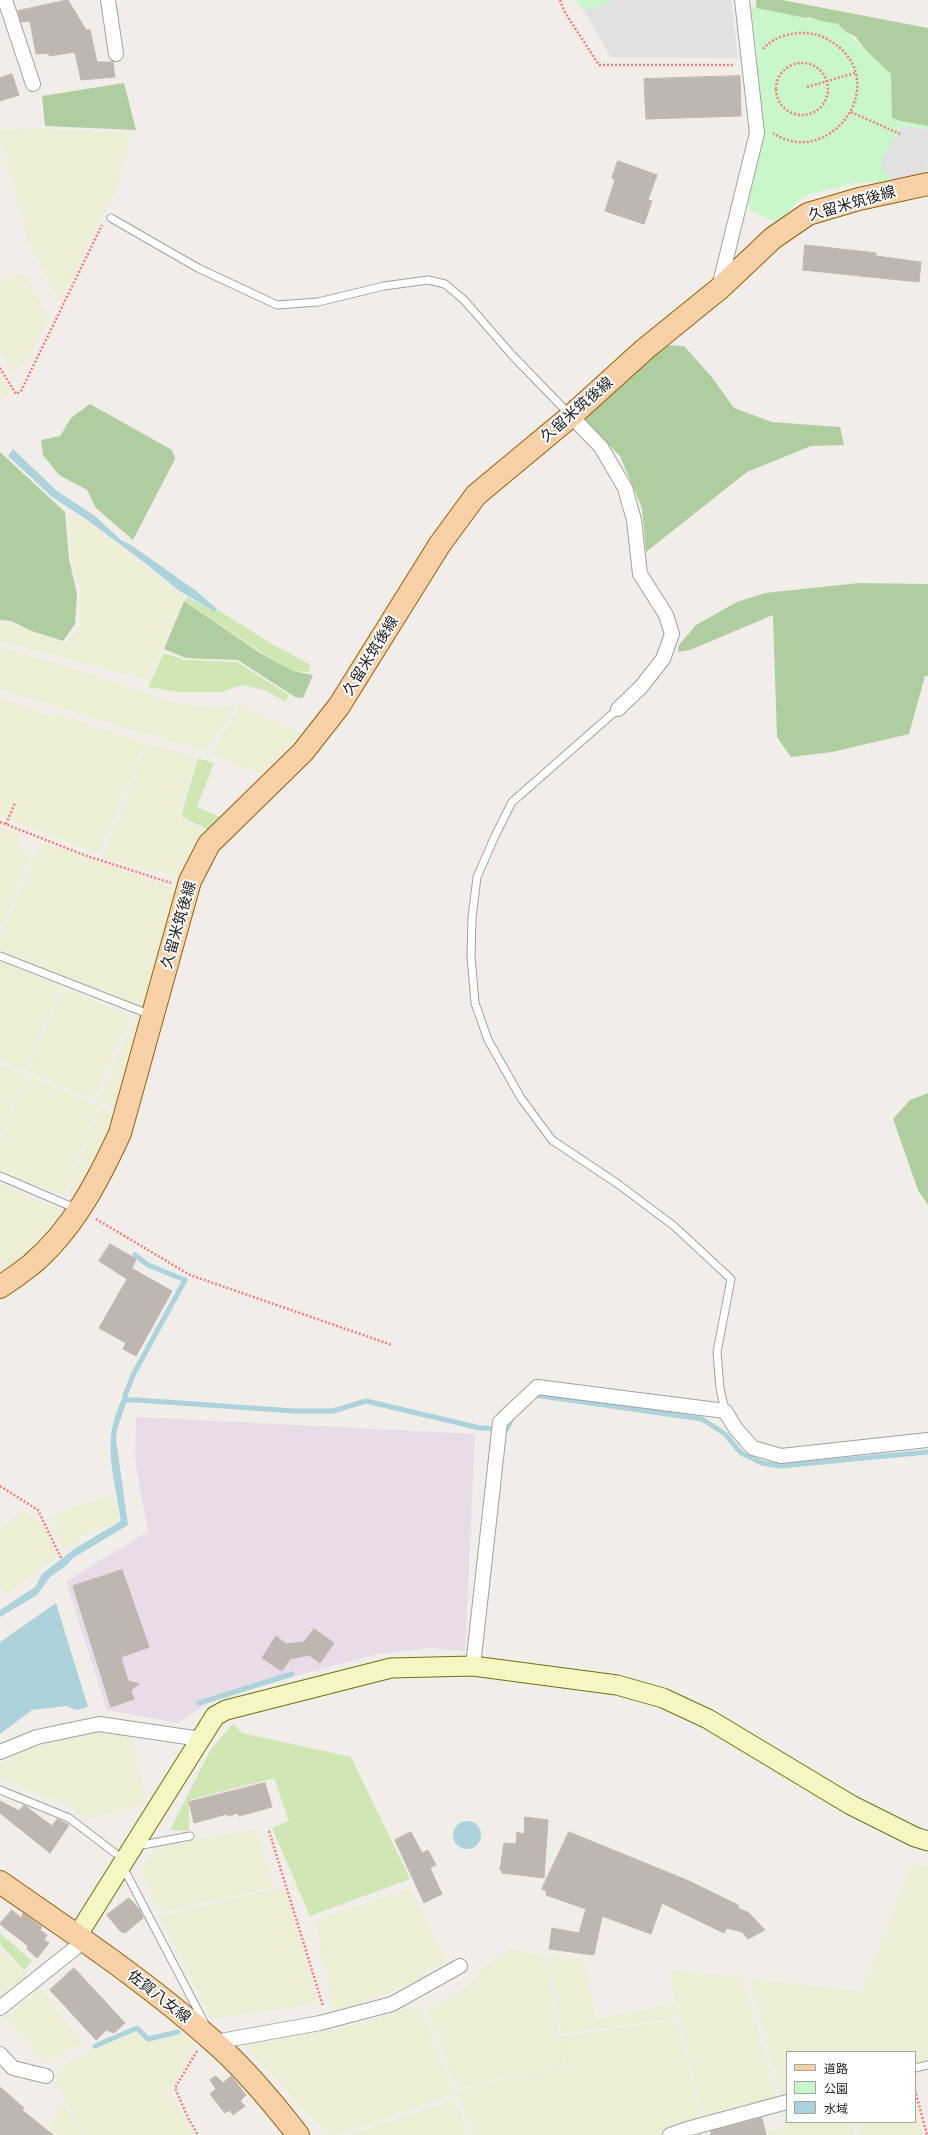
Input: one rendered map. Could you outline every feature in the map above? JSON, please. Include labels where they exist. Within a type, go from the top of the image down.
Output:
[{"type":"main road","name":"久留米筑後線","points":[[0,1287],[32,1264],[66,1229],[104,1168],[120,1133],[189,888],[209,844],[302,752],[339,706],[440,544],[476,495],[571,416],[645,349],[719,289],[773,238],[808,214],[859,199],[928,184]]},
{"type":"main road","name":"佐賀八女線","points":[[0,1882],[144,1984],[210,2038],[276,2107],[298,2135]]},
{"type":"street","points":[[5,0],[33,84]]},
{"type":"street","points":[[108,0],[116,54]]},
{"type":"street","points":[[719,289],[757,133],[742,0]]},
{"type":"street","points":[[571,416],[600,447],[625,488],[634,520],[640,574],[666,615],[672,634],[663,659],[641,687],[618,709]]},
{"type":"street","points":[[473,1666],[500,1422],[537,1387],[726,1410],[736,1429],[753,1448],[781,1456],[928,1440]]},
{"type":"street","points":[[0,2008],[80,1939],[118,1859],[134,1846],[215,1716],[226,1710],[391,1668],[473,1666],[617,1685],[663,1698],[708,1719],[851,1805],[915,1837],[928,1841]]},
{"type":"street","points":[[0,1752],[37,1737],[99,1724],[201,1739]]},
{"type":"street","points":[[210,2038],[328,2021],[392,2004],[460,1966]]},
{"type":"street","points":[[0,2054],[14,2068],[46,2076]]},
{"type":"street","points":[[670,2135],[786,2102]]},
{"type":"lane","points":[[111,218],[198,268],[277,304],[318,302],[384,286],[428,280],[445,284],[464,300],[512,355],[571,416]]},
{"type":"lane","points":[[618,709],[512,802],[495,836],[477,877],[472,918],[471,956],[474,1003],[488,1040],[495,1053],[521,1098],[552,1140],[618,1184],[674,1226],[732,1279],[717,1352],[720,1388],[726,1410]]},
{"type":"lane","points":[[0,956],[153,1015]]},
{"type":"lane","points":[[0,1176],[79,1210]]},
{"type":"lane","points":[[0,1790],[69,1818],[118,1859],[210,2038]]},
{"type":"lane","points":[[134,1846],[190,1836]]},
{"type":"lane","points":[[916,2068],[928,2065]]},
{"type":"path","points":[[560,0],[564,11],[599,65],[750,69],[754,60],[765,47],[780,37],[797,32],[815,34],[831,41],[845,52],[855,74],[857,86],[855,104],[846,120],[833,133],[816,140],[798,142],[780,137],[765,127],[755,116]]},
{"type":"path","points":[[797,63],[814,66],[820,70],[827,81],[828,94],[824,103],[818,110],[810,114],[802,116],[785,110],[776,94],[775,85],[778,77],[783,70],[797,63]]},
{"type":"path","points":[[807,87],[855,74]]},
{"type":"path","points":[[850,112],[900,134]]},
{"type":"path","points":[[0,368],[16,394],[21,391],[107,214],[111,218]]},
{"type":"path","points":[[6,824],[15,804]]},
{"type":"path","points":[[0,822],[84,855],[189,888]]},
{"type":"path","points":[[79,1210],[190,1275],[392,1345]]},
{"type":"path","points":[[0,1486],[38,1510],[61,1558]]},
{"type":"path","points":[[268,1831],[328,2021]]},
{"type":"path","points":[[198,2135],[189,2120],[175,2088],[210,2038]]},
{"type":"path","points":[[916,2094],[927,2135]]},
{"type":"shaded area","points":[[616,0],[731,0],[738,58],[611,57],[584,11]]},
{"type":"shaded area","points":[[903,125],[928,130],[927,172],[892,181],[881,166],[882,159]]},
{"type":"shaded area","points":[[136,1417],[475,1434],[465,1651],[429,1648],[377,1654],[217,1697],[178,1723],[107,1710],[66,1581],[148,1532],[135,1459]]},
{"type":"green space","points":[[576,0],[613,0],[613,1],[584,11]]},
{"type":"green space","points":[[756,0],[782,0],[928,28],[928,129],[903,124],[889,116],[887,79],[855,36],[810,17],[757,30]]},
{"type":"green space","points":[[751,7],[838,24],[891,74],[892,119],[928,126],[928,170],[889,181],[856,183],[804,196],[777,223],[750,210],[747,196],[760,133],[756,44]]},
{"type":"green space","points":[[124,83],[136,130],[45,126],[42,96]]},
{"type":"green space","points":[[36,128],[132,133],[115,194],[103,213],[61,304],[28,240],[0,134],[0,130]]},
{"type":"green space","points":[[24,272],[44,309],[46,318],[42,331],[28,358],[12,373],[0,349],[0,281]]},
{"type":"green space","points":[[666,345],[684,346],[711,376],[734,408],[772,422],[840,427],[844,445],[811,446],[747,472],[646,552],[642,508],[620,456],[583,420]]},
{"type":"green space","points":[[0,372],[12,393],[0,401]]},
{"type":"green space","points":[[90,404],[172,450],[175,459],[133,540],[96,508],[87,490],[59,475],[43,455],[41,440],[60,436],[71,418]]},
{"type":"green space","points":[[0,452],[65,512],[69,559],[77,594],[75,624],[63,641],[32,631],[11,621],[0,620]]},
{"type":"green space","points":[[69,517],[84,519],[184,596],[149,680],[0,641],[0,623],[14,624],[66,644],[80,626],[80,588],[71,556]]},
{"type":"green space","points":[[859,583],[928,584],[928,676],[925,676],[909,734],[832,752],[791,757],[777,737],[773,615],[690,650],[678,652],[679,645],[696,625],[737,602],[765,593]]},
{"type":"green space","points":[[187,597],[215,612],[218,610],[272,644],[311,665],[309,672],[293,671],[260,652],[185,601]]},
{"type":"green space","points":[[184,601],[260,653],[293,671],[313,675],[303,698],[295,697],[238,660],[186,658],[164,649]]},
{"type":"green space","points":[[0,647],[95,675],[174,703],[217,708],[238,703],[205,752],[0,689]]},
{"type":"green space","points":[[164,653],[184,660],[237,662],[289,695],[286,702],[265,690],[242,685],[221,692],[177,692],[148,687]]},
{"type":"green space","points":[[0,697],[55,718],[59,714],[145,743],[99,854],[0,815]]},
{"type":"green space","points":[[240,706],[301,733],[263,775],[212,754]]},
{"type":"green space","points":[[148,743],[196,758],[178,817],[205,830],[180,880],[157,868],[152,873],[103,858]]},
{"type":"green space","points":[[198,758],[214,763],[197,807],[220,817],[208,830],[181,816]]},
{"type":"green space","points":[[0,827],[21,834],[18,845],[31,854],[0,930]]},
{"type":"green space","points":[[41,842],[179,890],[150,1005],[140,1007],[0,951],[0,939]]},
{"type":"green space","points":[[0,961],[61,985],[25,1070],[0,1060]]},
{"type":"green space","points":[[64,987],[131,1017],[93,1099],[28,1071]]},
{"type":"green space","points":[[136,1017],[146,1021],[121,1111],[97,1101]]},
{"type":"green space","points":[[0,1065],[25,1073],[0,1137]]},
{"type":"green space","points":[[27,1075],[98,1106],[62,1196],[0,1170],[0,1144]]},
{"type":"green space","points":[[928,1093],[928,1205],[918,1190],[893,1119],[910,1100]]},
{"type":"green space","points":[[100,1108],[115,1115],[107,1142],[75,1195],[66,1194]]},
{"type":"green space","points":[[0,1184],[62,1210],[43,1235],[15,1262],[0,1272]]},
{"type":"green space","points":[[115,1494],[119,1521],[79,1537],[79,1543],[63,1548],[50,1515]]},
{"type":"green space","points":[[23,1510],[35,1520],[41,1521],[58,1557],[5,1595],[0,1586],[0,1530]]},
{"type":"green space","points":[[233,1724],[242,1733],[351,1757],[410,1879],[310,1916],[272,1828],[289,1821],[274,1778],[189,1800],[189,1831],[170,1830],[211,1749]]},
{"type":"green space","points":[[93,1731],[131,1733],[146,1803],[86,1820],[68,1805],[0,1779],[0,1765],[20,1751]]},
{"type":"green space","points":[[255,1829],[274,1886],[160,1913],[142,1871],[153,1851],[176,1843]]},
{"type":"green space","points":[[912,1864],[928,1866],[928,2060],[916,2064],[916,2051],[786,2051],[786,2097],[782,2098],[750,1979],[862,1991]]},
{"type":"green space","points":[[284,1887],[319,2003],[211,2019],[160,1916]]},
{"type":"green space","points":[[410,1888],[447,1963],[423,1973],[423,1981],[339,2011],[332,2004],[315,1920]]},
{"type":"green space","points":[[0,1933],[32,1961],[24,1970],[0,1944]]},
{"type":"green space","points":[[0,1948],[29,1978],[0,1999]]},
{"type":"green space","points":[[511,1949],[546,1956],[564,2070],[514,2075],[457,2089],[427,2009],[464,1989],[489,1963]]},
{"type":"green space","points":[[548,1955],[585,1959],[596,2019],[673,2004],[676,2017],[562,2034]]},
{"type":"green space","points":[[669,1970],[742,1977],[778,2100],[704,2120]]},
{"type":"green space","points":[[41,1988],[82,2044],[46,2063],[4,2018]]},
{"type":"green space","points":[[419,2006],[455,2094],[336,2135],[328,2135],[244,2045],[343,2028]]},
{"type":"green space","points":[[677,2020],[701,2122],[660,2135],[473,2135],[457,2091],[515,2076],[565,2070],[560,2037]]},
{"type":"green space","points":[[136,2032],[145,2042],[187,2033],[194,2037],[195,2041],[192,2049],[175,2084],[166,2088],[194,2135],[86,2135],[70,2112],[55,2080],[55,2072],[78,2057]]},
{"type":"green space","points":[[455,2099],[468,2135],[348,2135]]},
{"type":"green space","points":[[61,2101],[83,2135],[48,2135]]},
{"type":"green space","points":[[786,2106],[786,2123],[851,2123],[854,2135],[769,2135],[768,2130],[785,2128],[782,2107]]},
{"type":"green space","points":[[916,2109],[923,2135],[860,2135],[856,2123],[916,2123]]},
{"type":"water","points":[[13,449],[57,491],[95,516],[122,541],[131,545],[195,590],[217,609],[215,612],[178,590],[149,566],[86,519],[52,497],[8,456]]},
{"type":"water","points":[[125,1396],[128,1397],[117,1430],[116,1439],[128,1525],[73,1558],[67,1565],[50,1577],[37,1595],[0,1617],[0,1610],[35,1587],[42,1574],[74,1549],[121,1521],[112,1465],[111,1436],[113,1422],[122,1399]]},
{"type":"water","points":[[56,1603],[88,1707],[77,1710],[66,1706],[32,1710],[0,1734],[0,1642]]},
{"type":"water","points":[[467,1821],[477,1825],[481,1835],[477,1845],[467,1849],[457,1845],[453,1835],[457,1825]]},
{"type":"building","points":[[68,0],[86,30],[90,30],[97,62],[113,62],[115,77],[81,80],[75,52],[49,56],[49,53],[36,54],[30,21],[21,22],[18,11]]},
{"type":"building","points":[[12,74],[19,95],[0,101],[0,78]]},
{"type":"building","points":[[740,76],[741,116],[646,119],[644,79]]},
{"type":"building","points":[[618,161],[657,175],[648,200],[652,201],[644,224],[605,211],[615,180],[612,178]]},
{"type":"building","points":[[805,245],[876,253],[876,256],[921,262],[919,282],[803,270]]},
{"type":"building","points":[[110,1244],[136,1259],[129,1275],[133,1269],[172,1291],[136,1356],[123,1349],[126,1343],[99,1328],[127,1279],[99,1261]]},
{"type":"building","points":[[122,1570],[149,1647],[121,1657],[128,1681],[139,1684],[131,1690],[134,1699],[111,1707],[73,1586]]},
{"type":"building","points":[[314,1629],[334,1643],[320,1663],[309,1655],[290,1659],[282,1671],[262,1658],[276,1636],[286,1644],[304,1642]]},
{"type":"building","points":[[265,1783],[272,1807],[239,1816],[238,1813],[228,1816],[227,1814],[194,1823],[189,1802]]},
{"type":"building","points":[[0,1801],[19,1811],[24,1805],[52,1826],[57,1819],[69,1825],[50,1853],[0,1813]]},
{"type":"building","points":[[525,1817],[548,1820],[544,1878],[502,1873],[502,1870],[500,1870],[504,1843],[516,1844],[517,1832],[524,1834]]},
{"type":"building","points":[[411,1832],[422,1853],[428,1850],[436,1865],[430,1868],[442,1894],[424,1903],[395,1840]]},
{"type":"building","points":[[569,1832],[689,1881],[738,1905],[738,1908],[749,1913],[765,1930],[748,1939],[742,1932],[727,1928],[724,1933],[662,1903],[651,1934],[602,1916],[594,1955],[549,1949],[552,1928],[579,1933],[586,1909],[546,1895],[547,1892],[542,1889]]},
{"type":"building","points":[[129,1898],[139,1909],[143,1918],[125,1933],[120,1931],[107,1915]]},
{"type":"building","points":[[12,1910],[21,1918],[23,1913],[42,1927],[40,1930],[47,1935],[44,1940],[49,1943],[37,1958],[27,1949],[28,1946],[0,1924]]},
{"type":"building","points":[[74,1968],[125,2023],[114,2033],[106,2030],[96,2040],[50,1990]]},
{"type":"building","points":[[216,2076],[223,2083],[231,2076],[246,2095],[240,2101],[245,2106],[233,2115],[230,2110],[225,2113],[210,2094],[216,2089],[210,2080]]},
{"type":"building","points":[[0,2087],[24,2108],[22,2110],[53,2135],[0,2135]]},
{"type":"building","points":[[762,2118],[766,2135],[711,2135],[711,2131]]},
{"type":"waterway","points":[[125,1396],[133,1375],[185,1280],[148,1265],[135,1255]]},
{"type":"waterway","points":[[534,1395],[702,1419],[725,1434],[741,1453],[762,1463],[780,1466],[928,1452]]},
{"type":"waterway","points":[[124,1402],[125,1400],[137,1400],[294,1411],[333,1411],[366,1401],[480,1428],[507,1429],[511,1420]]},
{"type":"waterway","points":[[199,1703],[292,1674]]},
{"type":"waterway","points":[[95,2046],[137,2028],[148,2039],[178,2032]]}]
